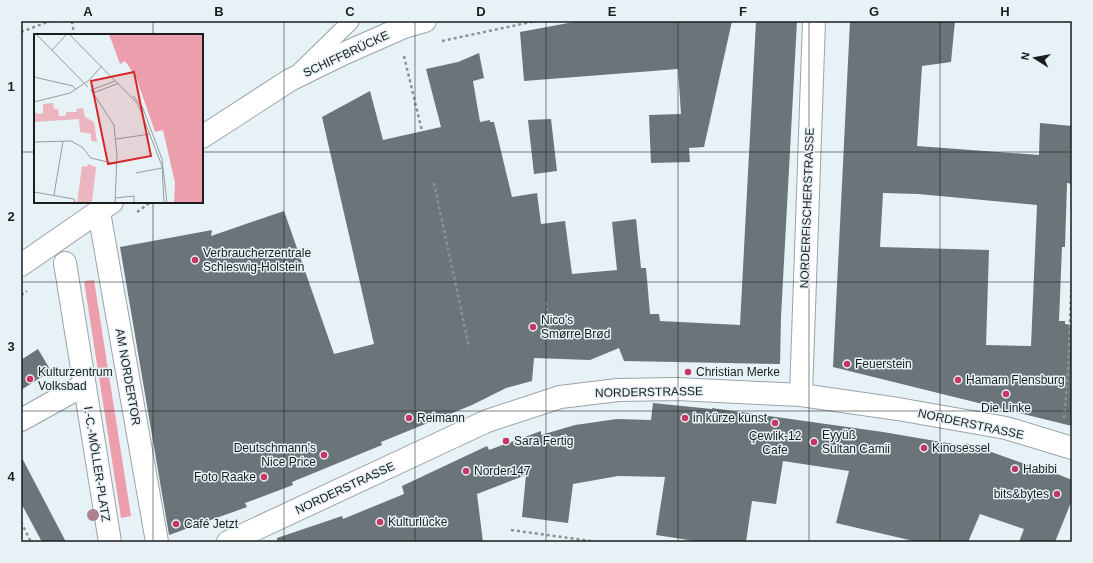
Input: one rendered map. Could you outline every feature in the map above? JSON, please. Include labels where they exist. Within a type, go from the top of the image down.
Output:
[{"type":"street","name":"SCHIFFBRÜCKE","points":[[203,136],[290,80],[345,53],[404,27],[425,21]]},
{"type":"street","name":"NORDERFISCHERSTRASSE","points":[[801,395],[814,21]]},
{"type":"street","points":[[21,265],[105,207]]},
{"type":"street","name":"AM NORDERTOR","points":[[105,207],[157,542]]},
{"type":"street","name":"I.-C.-MÖLLER-PLATZ","points":[[65,263],[110,542]]},
{"type":"street","points":[[21,420],[84,385]]},
{"type":"street","name":"NORDERSTRASSE","points":[[228,542],[487,421],[560,397],[618,390],[678,389],[801,395],[898,409],[1006,428],[1065,446]]},
{"type":"lane","name":"SCHIFFBRÜCKE","points":[[290,80],[351,21]]},
{"type":"path","points":[[21,32],[50,21]]},
{"type":"path","points":[[72,21],[74,34]]},
{"type":"path","points":[[434,42],[536,21]]},
{"type":"path","points":[[397,59],[410,53]]},
{"type":"path","points":[[404,56],[422,131]]},
{"type":"path","points":[[434,183],[469,348]]},
{"type":"path","points":[[1065,446],[1063,423],[1068,373],[1072,266]]},
{"type":"path","points":[[546,302],[550,332]]},
{"type":"path","points":[[21,522],[31,542]]},
{"type":"path","points":[[511,530],[598,542]]},
{"type":"shaded area","points":[[94,280],[131,516],[121,518],[84,281]]},
{"type":"building","points":[[579,21],[732,21],[704,147],[689,148],[690,162],[651,163],[649,115],[681,114],[678,69],[524,81],[520,32]]},
{"type":"building","points":[[756,21],[797,21],[781,317],[780,364],[624,361],[619,348],[590,360],[534,358],[532,381],[506,388],[472,405],[381,442],[382,445],[292,482],[293,485],[245,503],[247,507],[169,535],[120,247],[212,230],[211,236],[284,211],[334,354],[374,344],[322,117],[370,91],[383,140],[441,127],[426,69],[458,62],[479,53],[484,78],[473,81],[480,122],[490,120],[490,122],[494,122],[512,197],[537,193],[541,224],[565,221],[572,274],[617,270],[612,222],[636,219],[641,268],[646,268],[650,314],[659,314],[660,321],[740,325]]},
{"type":"building","points":[[850,21],[955,21],[951,62],[922,66],[917,146],[1039,155],[1040,123],[1072,126],[1072,184],[1067,183],[1065,247],[1062,247],[1059,321],[1065,321],[1065,324],[1072,325],[1072,426],[833,367]],"holes":[[[883,193],[918,194],[1037,205],[1031,346],[986,345],[989,250],[880,247]]]},
{"type":"building","points":[[551,119],[557,171],[534,174],[528,120]]},
{"type":"building","name":"Kulturzentrum Volksbad","points":[[38,349],[51,371],[21,390],[21,360]]},
{"type":"building","points":[[653,403],[712,408],[883,432],[965,446],[966,443],[1039,469],[1040,467],[1072,480],[1072,500],[1055,542],[1019,542],[1024,529],[980,514],[968,542],[918,542],[836,523],[849,471],[783,461],[776,504],[752,501],[746,542],[701,542],[656,535],[665,477],[618,476],[573,484],[568,523],[522,517],[526,475],[477,494],[483,542],[277,542],[277,538],[342,516],[343,519],[404,494],[402,486],[487,446],[489,450],[541,431],[541,435],[575,425],[617,419],[651,420]]},
{"type":"building","points":[[21,456],[66,542],[42,542],[21,503]]},
{"type":"place","name":"Verbraucherzentrale Schleswig-Holstein","points":[[195,260]]},
{"type":"place","name":"Nico's Smørre Brød","points":[[533,327]]},
{"type":"place","name":"Feuerstein","points":[[847,364]]},
{"type":"place","name":"Christian Merke","points":[[688,372]]},
{"type":"place","name":"Kulturzentrum Volksbad","points":[[30,379]]},
{"type":"place","name":"Hamam Flensburg","points":[[958,380]]},
{"type":"place","name":"Die Linke","points":[[1006,394]]},
{"type":"place","name":"Reimann","points":[[409,418]]},
{"type":"place","name":"in kürze kunst","points":[[685,418]]},
{"type":"place","name":"Çewlik-12 Cafe","points":[[775,423]]},
{"type":"place","name":"Sara Fertig","points":[[506,441]]},
{"type":"place","name":"Eyyüß Sultan Camii","points":[[814,442]]},
{"type":"place","name":"Kinosessel","points":[[924,448]]},
{"type":"place","name":"Deutschmann's Nice Price","points":[[324,455]]},
{"type":"place","name":"Habibi","points":[[1015,469]]},
{"type":"place","name":"Norder147","points":[[466,471]]},
{"type":"place","name":"Foto Raake","points":[[264,477]]},
{"type":"place","name":"bits&bytes","points":[[1057,494]]},
{"type":"place","name":"Kulturlücke","points":[[380,522]]},
{"type":"place","name":"Café Jetzt","points":[[176,524]]}]
